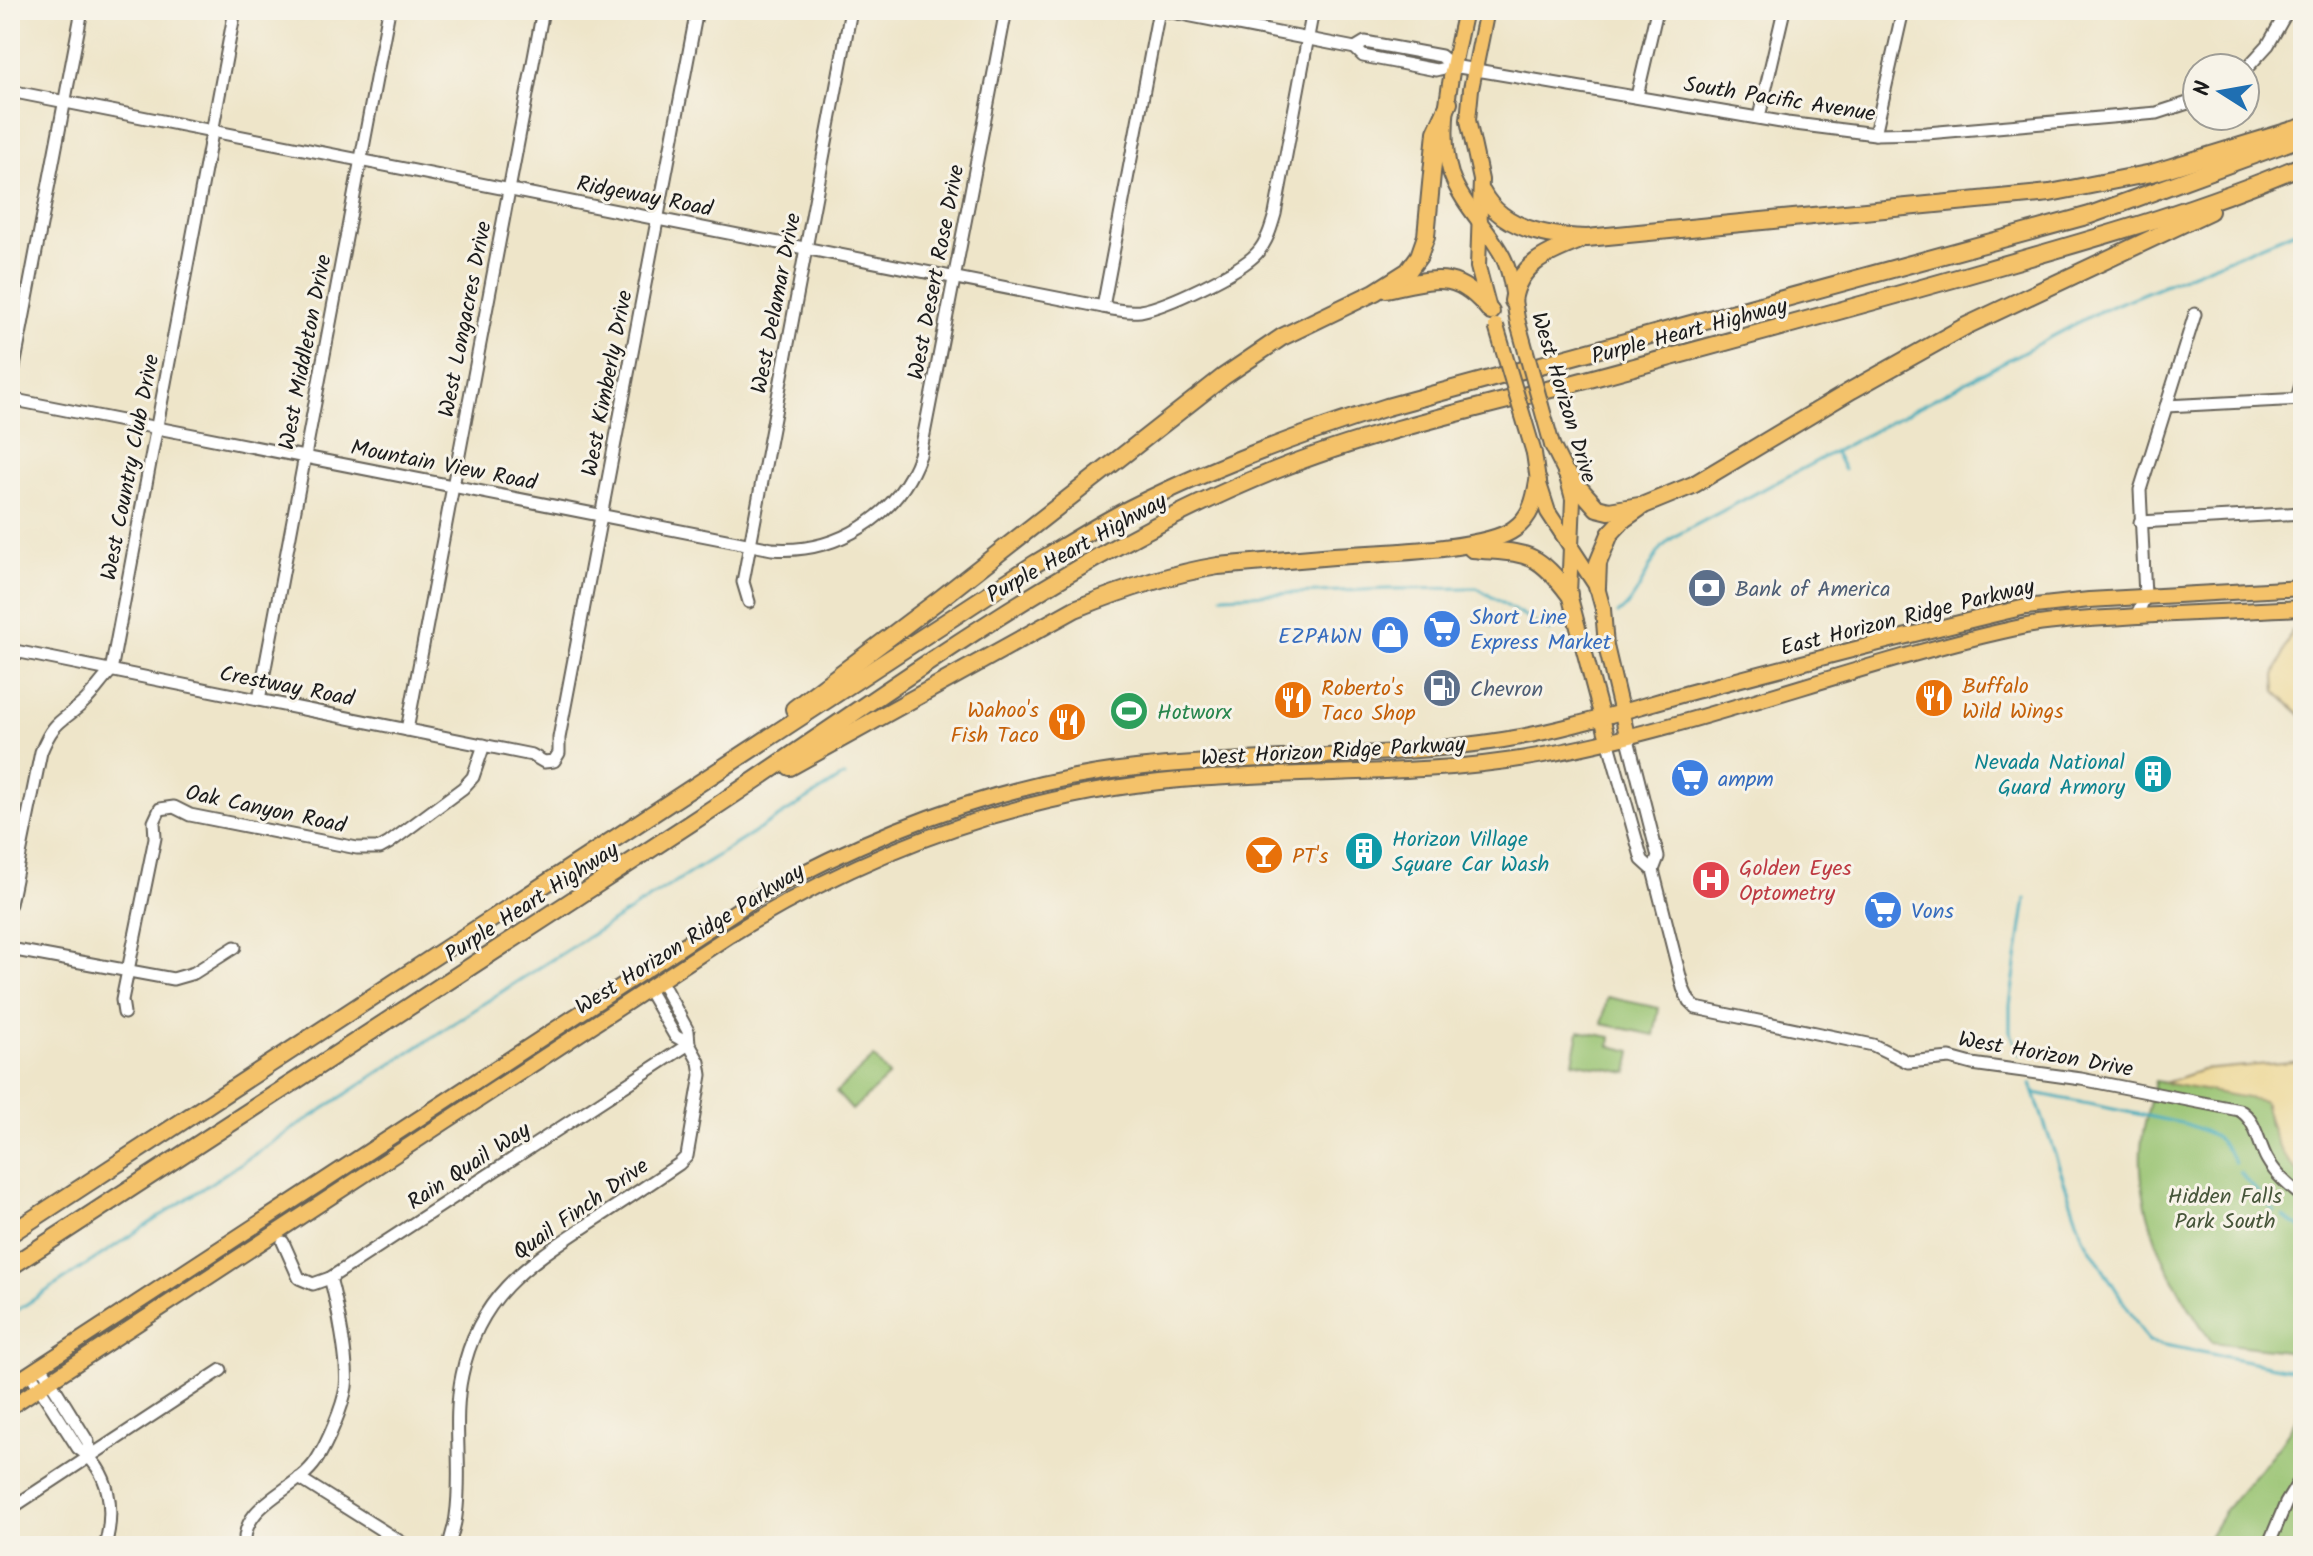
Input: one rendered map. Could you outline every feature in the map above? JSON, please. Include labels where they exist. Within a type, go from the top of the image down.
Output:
[{"type":"highway","points":[[674,799],[940,599],[1223,377],[1282,337],[1375,292],[1408,271],[1423,246],[1436,132],[1449,103]]},
{"type":"highway","points":[[1482,192],[1496,211],[1516,224],[1551,235],[1587,238],[2050,193],[2152,173],[2303,127]]},
{"type":"highway","name":"Purple Heart Highway","points":[[10,1234],[1033,565],[1127,510],[1258,451],[1317,429],[1387,407],[2090,215],[2303,137]]},
{"type":"highway","name":"Purple Heart Highway","points":[[10,1267],[724,801],[991,620],[1054,580],[1157,524],[1278,469],[1433,420],[1811,320],[2092,241],[2231,196],[2303,165]]},
{"type":"highway","points":[[1566,473],[1593,506],[1602,510],[1644,505],[1693,485],[1966,326],[2202,216],[2231,196]]},
{"type":"highway","points":[[1513,301],[1517,280],[1523,272],[1552,252],[1587,238]]},
{"type":"highway","points":[[1375,292],[1423,280],[1447,279],[1471,290],[1493,319]]},
{"type":"highway","points":[[724,801],[1075,609],[1119,591],[1186,571],[1218,566],[1450,547],[1497,537],[1514,530],[1533,506],[1538,481]]},
{"type":"highway","points":[[1597,587],[1596,570],[1605,543],[1617,526],[1644,505]]},
{"type":"highway","points":[[1450,547],[1504,550],[1532,557],[1548,568],[1569,594]]},
{"type":"main road","name":"West Horizon Drive","points":[[1465,10],[1449,103],[1447,145],[1450,171],[1461,196],[1504,260],[1552,445],[1566,473],[1573,499],[1569,594],[1608,740]]},
{"type":"main road","name":"West Horizon Drive","points":[[1487,10],[1468,120],[1482,192],[1478,267],[1534,453],[1538,481],[1548,512],[1597,587],[1603,609],[1606,646],[1627,735]]},
{"type":"main road","name":"East Horizon Ridge Parkway","points":[[1623,711],[2026,607],[2145,596],[2303,588]]},
{"type":"main road","name":"East Horizon Ridge Parkway","points":[[1627,735],[2028,626],[2137,616],[2303,608]]},
{"type":"main road","points":[[1889,642],[1895,660]]},
{"type":"main road","name":"West Horizon Ridge Parkway","points":[[10,1386],[719,921],[808,869],[864,844],[978,801],[1109,771],[1476,744],[1534,735],[1623,711]]},
{"type":"main road","name":"West Horizon Ridge Parkway","points":[[10,1407],[278,1238],[289,1223],[773,908],[870,860],[946,829],[1080,792],[1184,780],[1451,769],[1539,756],[1627,735]]},
{"type":"main road","points":[[1341,754],[1342,774]]},
{"type":"main road","points":[[1183,764],[1184,780]]},
{"type":"main road","points":[[1019,807],[1022,796],[1051,789],[1060,780]]},
{"type":"main road","points":[[864,844],[870,860]]},
{"type":"main road","points":[[654,984],[647,982],[652,974],[708,936],[719,921]]},
{"type":"main road","points":[[235,1237],[259,1230],[278,1238]]},
{"type":"street","points":[[10,388],[82,10]]},
{"type":"street","name":"West Country Club Drive","points":[[10,904],[41,752],[47,736],[55,724],[84,703],[111,671],[235,10]]},
{"type":"street","name":"West Middleton Drive","points":[[259,700],[389,10]]},
{"type":"street","name":"West Longacres Drive","points":[[407,730],[543,10]]},
{"type":"street","name":"West Kimberly Drive","points":[[554,761],[559,753],[559,738],[697,10]]},
{"type":"street","name":"West Delamar Drive","points":[[749,602],[743,582],[851,10]]},
{"type":"street","name":"West Desert Rose Drive","points":[[866,523],[900,493],[915,469],[923,442],[1006,10]]},
{"type":"street","points":[[1103,307],[1160,10]]},
{"type":"street","name":"South Pacific Avenue","points":[[1160,10],[1355,48],[1365,42],[1441,56],[1453,66],[1875,134],[1927,133],[2157,113],[2181,105]]},
{"type":"street","points":[[1307,38],[1313,10]]},
{"type":"street","points":[[1637,96],[1657,10]]},
{"type":"street","points":[[1759,117],[1784,10]]},
{"type":"street","points":[[1875,134],[1903,10]]},
{"type":"street","points":[[2261,53],[2288,10]]},
{"type":"street","name":"Ridgeway Road","points":[[10,91],[954,278],[1136,311],[1161,304],[1241,267],[1259,251],[1272,225],[1307,38]]},
{"type":"street","points":[[2137,616],[2145,596],[2140,490],[2195,314]]},
{"type":"street","points":[[2166,406],[2300,399],[2303,377]]},
{"type":"street","name":"Mountain View Road","points":[[10,399],[781,550],[806,549],[838,540],[866,523]]},
{"type":"street","points":[[2140,522],[2303,513]]},
{"type":"street","name":"Crestway Road","points":[[10,650],[532,755],[544,762],[554,761]]},
{"type":"street","name":"West Horizon Drive","points":[[1627,735],[1658,857],[1653,870]]},
{"type":"street","name":"West Horizon Drive","points":[[1608,740],[1642,860],[1653,870],[1683,988],[1696,1008],[1873,1045],[1908,1062],[1950,1058],[1972,1064],[2081,1079],[2239,1110],[2249,1117],[2261,1148],[2276,1172],[2303,1197]]},
{"type":"street","name":"Oak Canyon Road","points":[[128,972],[155,838],[154,822],[160,809],[174,807],[190,815],[357,848],[380,848],[463,788],[473,777],[484,745]]},
{"type":"street","points":[[10,949],[159,979],[184,978],[235,947]]},
{"type":"street","points":[[124,1013],[122,1000],[128,972]]},
{"type":"street","name":"Quail Finch Drive","points":[[449,1546],[456,1516],[458,1408],[462,1376],[472,1343],[488,1309],[531,1262],[687,1156],[701,1075],[699,1062],[689,1044],[688,1031],[654,984]]},
{"type":"street","name":"Rain Quail Way","points":[[330,1278],[689,1044]]},
{"type":"street","points":[[245,1546],[247,1524],[257,1510],[299,1478],[317,1459],[347,1385],[337,1302],[330,1278],[313,1284],[299,1278],[278,1238]]},
{"type":"street","points":[[35,1369],[78,1448],[90,1457],[104,1478],[111,1520],[105,1546]]},
{"type":"street","points":[[10,1509],[221,1370]]},
{"type":"street","points":[[2268,1546],[2286,1503],[2303,1475]]},
{"type":"street","points":[[299,1478],[407,1546]]},
{"type":"green space","points":[[1607,997],[1659,1008],[1654,1035],[1602,1024]]},
{"type":"green space","points":[[1579,1031],[1611,1037],[1610,1046],[1632,1051],[1628,1073],[1573,1062]]},
{"type":"green space","points":[[874,1057],[889,1076],[852,1110],[836,1092]]},
{"type":"green space","name":"Hidden Falls Park South","points":[[2155,1081],[2265,1101],[2269,1125],[2303,1177],[2303,1353],[2212,1342],[2183,1298],[2151,1226],[2141,1174],[2142,1140]]},
{"type":"green space","points":[[2303,1403],[2303,1530],[2299,1546],[2203,1546],[2226,1509],[2279,1446]]},
{"type":"sand","points":[[2291,631],[2303,631],[2303,717],[2276,692],[2275,676]]},
{"type":"sand","points":[[2303,1061],[2303,1177],[2277,1143],[2264,1101],[2164,1083],[2202,1070]]},
{"type":"waterway","points":[[1618,614],[1635,595],[1659,552],[1677,535],[2098,312],[2303,228]]},
{"type":"waterway","points":[[1835,452],[1844,470]]},
{"type":"waterway","points":[[1222,596],[1477,588],[1550,632]]},
{"type":"waterway","points":[[10,1315],[521,979],[844,776]]},
{"type":"waterway","points":[[2020,1054],[2010,1031],[2010,1005],[2026,899]]},
{"type":"waterway","points":[[2031,1084],[2083,1237],[2149,1342],[2294,1370]]},
{"type":"waterway","points":[[2035,1093],[2186,1124],[2215,1138],[2235,1163]]},
{"type":"waterway","points":[[2240,1172],[2275,1212]]},
{"type":"waterway","points":[[2283,1217],[2303,1229]]},
{"type":"place","name":"Bank of America","points":[[1707,588]]},
{"type":"place","name":"Short Line Express Market","points":[[1442,629]]},
{"type":"place","name":"EZPAWN","points":[[1390,635]]},
{"type":"place","name":"Chevron","points":[[1442,688]]},
{"type":"place","name":"Buffalo Wild Wings","points":[[1934,698]]},
{"type":"place","name":"Roberto's Taco Shop","points":[[1293,700]]},
{"type":"place","name":"Hotworx","points":[[1129,711]]},
{"type":"place","name":"Wahoo's Fish Taco","points":[[1067,722]]},
{"type":"place","name":"Nevada National Guard Armory","points":[[2153,774]]},
{"type":"place","name":"ampm","points":[[1690,778]]},
{"type":"place","name":"Horizon Village Square Car Wash","points":[[1364,851]]},
{"type":"place","name":"PT's","points":[[1264,855]]},
{"type":"place","name":"Golden Eyes Optometry","points":[[1711,880]]},
{"type":"place","name":"Vons","points":[[1883,910]]}]
